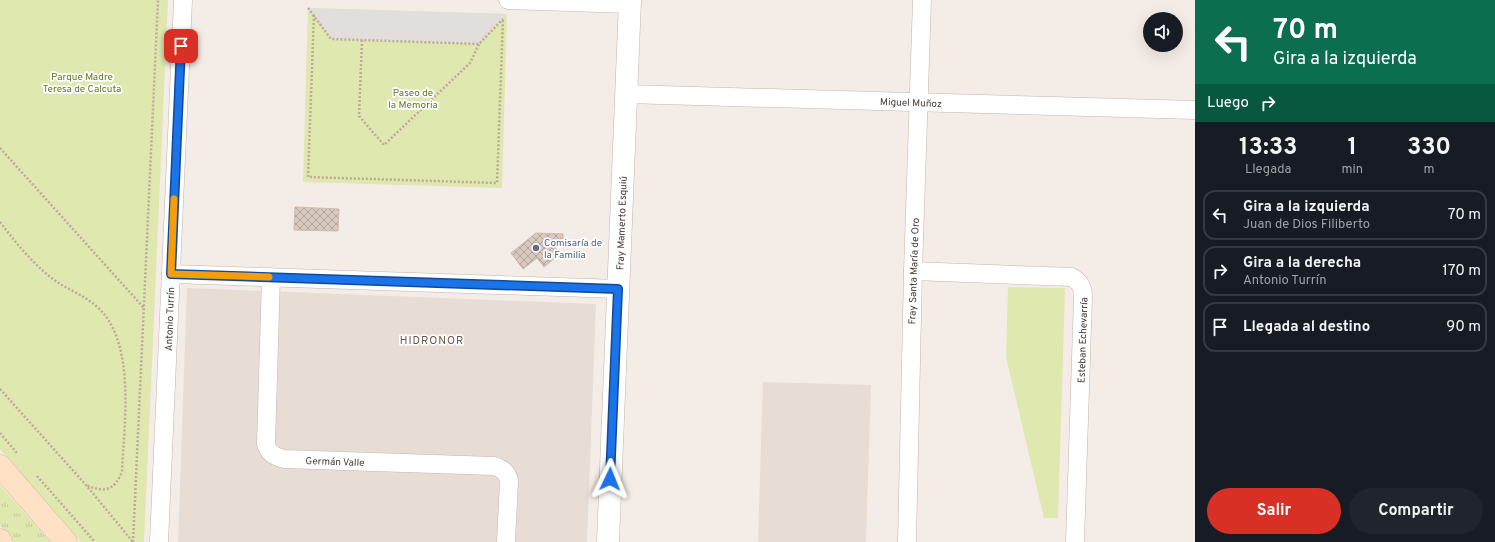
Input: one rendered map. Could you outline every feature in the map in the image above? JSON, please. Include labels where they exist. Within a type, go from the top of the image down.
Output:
[{"type":"main road","points":[[0,466],[66,542]]},
{"type":"street","name":"Antonio Turrín","points":[[159,542],[183,0]]},
{"type":"street","name":"Fray Santa María de Oro","points":[[907,542],[913,271],[922,0]]},
{"type":"street","points":[[508,7],[630,2]]},
{"type":"street","name":"Fray Mamerto Esquiú","points":[[608,542],[630,2]]},
{"type":"street","name":"Miguel Muñoz","points":[[626,94],[1195,110]]},
{"type":"street","name":"Esteban Echevarría","points":[[913,271],[1071,277],[1081,284],[1083,297],[1075,542]]},
{"type":"street","points":[[171,274],[618,289]]},
{"type":"street","name":"Germán Valle","points":[[271,277],[266,444],[268,452],[284,459],[494,466],[502,469],[507,474],[509,481],[506,542]]},
{"type":"path","points":[[133,542],[158,0]]},
{"type":"path","points":[[314,15],[308,177],[497,183],[503,19],[508,7]]},
{"type":"path","points":[[308,8],[331,39],[479,44]]},
{"type":"path","points":[[362,40],[359,116],[384,146],[470,63],[479,44],[503,19]]},
{"type":"path","points":[[0,148],[144,309]]},
{"type":"path","points":[[0,222],[25,254],[68,290],[95,305],[106,316],[115,330],[120,347],[125,388],[122,471],[119,481],[112,487],[103,489],[86,485]]},
{"type":"path","points":[[0,388],[86,485],[133,542]]},
{"type":"path","points":[[0,433],[20,456]]},
{"type":"path","points":[[35,473],[95,542]]},
{"type":"shaded area","points":[[308,8],[507,14],[479,44],[331,39]]},
{"type":"shaded area","points":[[187,288],[596,304],[587,542],[178,542]]},
{"type":"shaded area","points":[[763,382],[871,385],[866,542],[758,542]]},
{"type":"green space","name":"Parque Madre Teresa de Calcuta","points":[[0,0],[168,0],[144,542],[81,542],[0,449]]},
{"type":"green space","name":"Paseo de la Memoria","points":[[308,8],[507,14],[502,188],[303,182]]},
{"type":"green space","points":[[1008,287],[1065,288],[1058,518],[1044,518],[1006,357]]},
{"type":"green space","points":[[0,485],[50,542],[14,542],[0,526]]},
{"type":"building","points":[[295,207],[339,209],[338,231],[294,230]]},
{"type":"building","name":"Comisaría de la Familia","points":[[536,233],[563,234],[563,243],[551,242],[560,254],[544,267],[537,258],[523,269],[511,253]]},
{"type":"slow traffic","points":[[174,199],[171,274],[269,277]]},
{"type":"place","name":"Comisaría de la Familia","points":[[536,248]]},
{"type":"district","name":"HIDRONOR","points":[[432,340]]},
{"type":"route","points":[[181,46],[171,274],[618,289],[610,479]]}]
